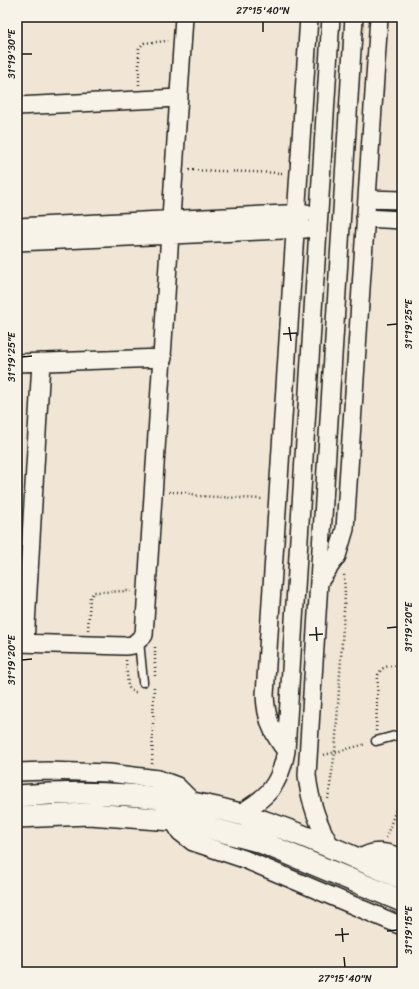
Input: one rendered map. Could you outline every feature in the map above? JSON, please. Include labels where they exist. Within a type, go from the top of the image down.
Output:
[{"type":"street","points":[[41,362],[21,643],[133,645],[142,634],[147,592],[184,17]]},
{"type":"street","points":[[286,751],[276,739],[269,725],[265,710],[265,695],[308,17]]},
{"type":"street","points":[[239,814],[259,802],[270,791],[278,779],[284,765],[286,751],[331,17]]},
{"type":"street","points":[[333,850],[322,833],[314,814],[308,788],[308,759],[354,17]]},
{"type":"street","points":[[320,582],[337,556],[345,529],[379,17]]},
{"type":"street","points":[[17,106],[178,98]]},
{"type":"street","points":[[367,198],[402,200]]},
{"type":"street","points":[[365,218],[402,220]]},
{"type":"street","points":[[17,227],[171,227],[318,220]]},
{"type":"street","points":[[17,242],[171,227]]},
{"type":"street","points":[[17,363],[162,358]]},
{"type":"street","points":[[17,772],[47,771],[109,773],[152,778],[176,786],[194,804]]},
{"type":"street","points":[[17,796],[108,793],[159,798],[194,804],[239,814],[271,824],[402,878]]},
{"type":"street","points":[[17,817],[90,814],[173,820],[211,828],[258,842],[402,902]]},
{"type":"street","points":[[173,820],[180,832],[193,842],[244,859],[402,926]]},
{"type":"street","points":[[358,860],[373,852],[381,851],[402,858]]},
{"type":"lane","points":[[142,634],[143,682]]},
{"type":"lane","points":[[376,741],[402,734]]},
{"type":"path","points":[[139,100],[138,52],[141,45],[144,43],[182,39]]},
{"type":"path","points":[[174,170],[299,173]]},
{"type":"path","points":[[154,491],[186,492],[198,496],[277,500]]},
{"type":"path","points":[[327,803],[335,752],[346,583],[342,564],[337,556]]},
{"type":"path","points":[[88,644],[90,597],[94,592],[98,590],[147,592]]},
{"type":"path","points":[[142,634],[152,638],[156,650],[152,778]]},
{"type":"path","points":[[308,759],[376,741],[378,675],[381,670],[388,666],[402,666]]},
{"type":"path","points":[[381,851],[402,792]]}]
